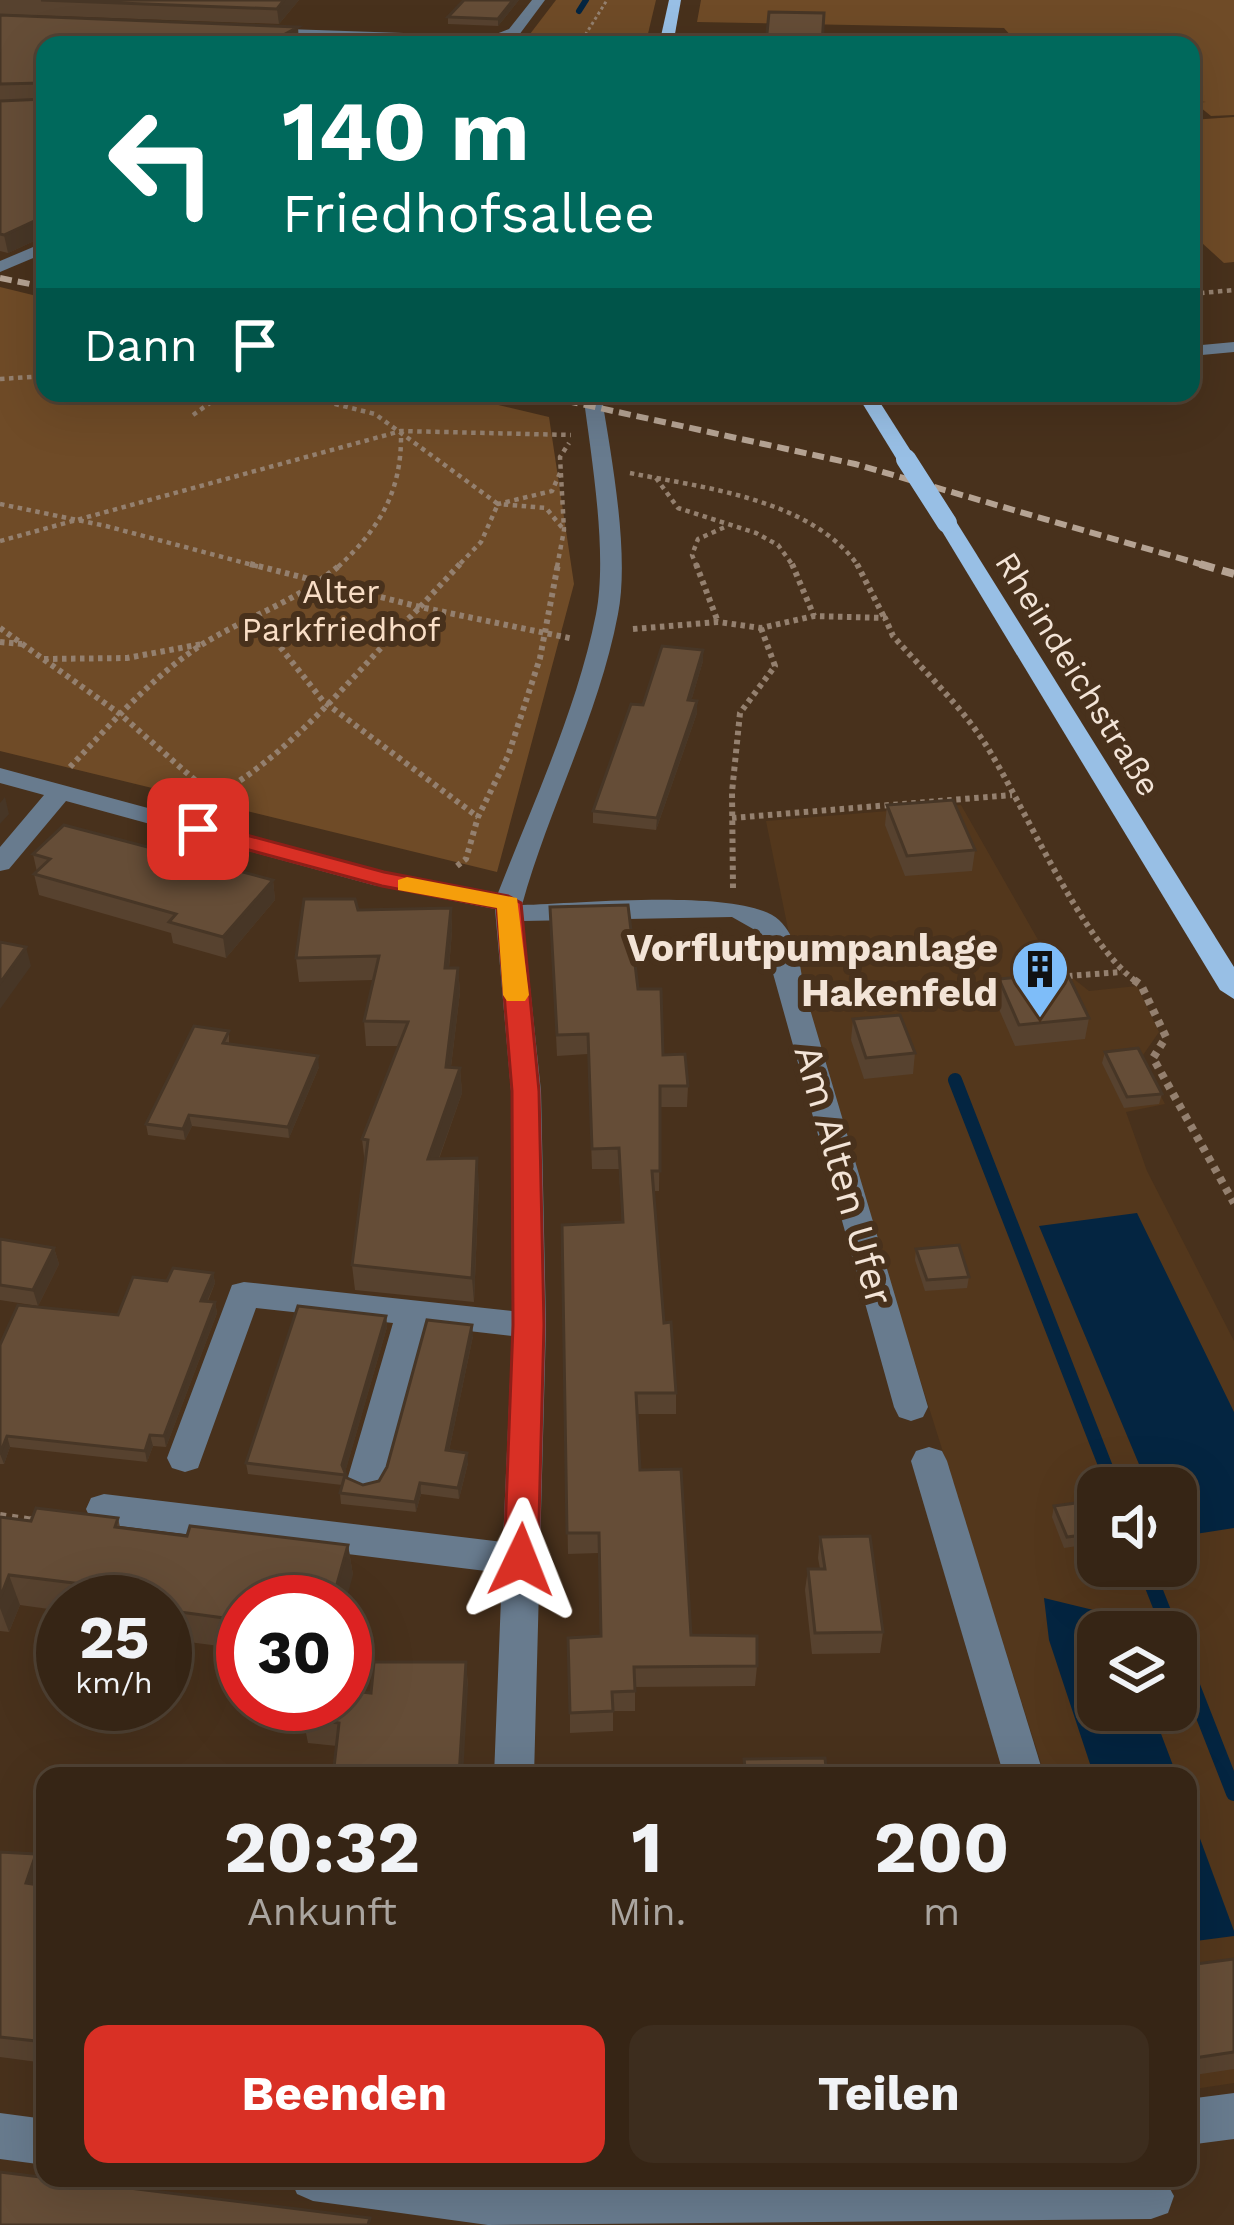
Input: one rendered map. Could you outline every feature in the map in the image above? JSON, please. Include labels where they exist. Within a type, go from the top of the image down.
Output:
[{"type":"main road","points":[[668,36],[675,0]]},
{"type":"main road","name":"Rheindeichstraße","points":[[871,402],[1234,990]]},
{"type":"street","points":[[503,36],[514,32],[539,0]]},
{"type":"street","points":[[243,31],[424,36]]},
{"type":"street","points":[[0,267],[36,251]]},
{"type":"street","points":[[1200,350],[1234,347]]},
{"type":"street","points":[[514,1767],[529,1325],[526,1091],[508,908],[572,732],[608,611],[607,499],[593,402]]},
{"type":"street","points":[[0,775],[382,879],[508,908],[734,909]]},
{"type":"street","points":[[0,862],[60,792]]},
{"type":"street","name":"Am Alten Ufer","points":[[734,909],[761,917],[782,938],[790,989],[911,1407]]},
{"type":"street","points":[[184,1458],[244,1294],[529,1325]]},
{"type":"street","points":[[366,1477],[412,1315]]},
{"type":"street","points":[[928,1461],[1021,1767]]},
{"type":"street","points":[[104,1509],[521,1560]]},
{"type":"street","points":[[1197,2121],[1234,2116]]},
{"type":"street","points":[[0,2136],[36,2141]]},
{"type":"street","points":[[383,2187],[499,2202],[1152,2200]]},
{"type":"path","points":[[583,36],[604,14],[607,0]]},
{"type":"path","points":[[1200,293],[1234,290]]},
{"type":"path","points":[[0,379],[36,377]]},
{"type":"path","points":[[193,415],[211,402]]},
{"type":"path","points":[[325,402],[375,415],[498,504],[546,508],[564,530]]},
{"type":"path","points":[[44,659],[127,658],[203,643],[316,586],[368,536],[397,497],[406,464],[401,431]]},
{"type":"path","points":[[0,541],[77,516],[401,431],[581,435]]},
{"type":"path","points":[[258,618],[323,701],[478,818],[508,756],[544,635],[564,530],[563,448]]},
{"type":"path","points":[[498,504],[552,491],[561,471]]},
{"type":"path","points":[[814,616],[795,568],[778,545],[678,508],[656,478],[749,500],[812,528],[850,554],[893,636],[982,739],[1121,972],[1141,986],[1166,1037],[1154,1058],[1234,1203]]},
{"type":"path","points":[[0,504],[77,516],[316,586],[544,635],[601,636],[718,622],[761,628],[814,616],[885,618]]},
{"type":"path","points":[[0,628],[120,714],[205,789],[200,803],[237,786],[420,607],[481,542],[498,504]]},
{"type":"path","points":[[718,622],[692,555],[698,538],[728,526]]},
{"type":"path","points":[[734,909],[732,818],[740,713],[775,666],[761,628]]},
{"type":"path","points":[[0,642],[22,644]]},
{"type":"path","points":[[60,792],[67,771],[120,714],[203,643]]},
{"type":"path","points":[[732,818],[1012,795]]},
{"type":"path","points":[[1068,976],[1121,972]]},
{"type":"path","points":[[0,1516],[45,1522],[104,1509]]},
{"type":"shaded area","points":[[961,805],[1049,959],[1089,991],[1137,986],[1159,1032],[1141,1058],[1165,1104],[1126,1112],[1147,1171],[1234,1341],[1234,2083],[1197,2089],[1197,1767],[1042,1767],[806,1017],[766,821]]},
{"type":"green space","points":[[556,0],[656,0],[647,36],[529,36]]},
{"type":"green space","points":[[701,0],[1234,0],[1234,115],[1211,116],[1200,107],[1206,102],[1200,101],[1200,36],[1011,36],[1004,28],[697,22]]},
{"type":"green space","points":[[1234,117],[1234,262],[1224,263],[1200,241],[1200,119]]},
{"type":"green space","name":"Alter Parkfriedhof","points":[[0,287],[36,296],[36,402],[485,402],[549,417],[574,584],[497,872],[0,751]]},
{"type":"water","points":[[1137,1213],[1234,1412],[1234,1528],[1197,1534],[1197,1467],[1140,1467],[1039,1226]]},
{"type":"water","points":[[1044,1598],[1097,1611],[1077,1611],[1077,1725],[1049,1640]]},
{"type":"water","points":[[1079,1731],[1160,1731],[1174,1767],[1091,1767]]},
{"type":"water","points":[[1197,1830],[1234,1931],[1234,1936],[1197,1941]]},
{"type":"building","points":[[41,0],[284,0],[277,9]]},
{"type":"building","points":[[464,0],[513,0],[498,19],[448,17]]},
{"type":"building","points":[[769,12],[824,13],[823,36],[767,36]]},
{"type":"building","points":[[0,15],[298,27],[282,36],[36,36],[36,83],[0,84]]},
{"type":"building","points":[[36,99],[36,220],[4,235],[0,234],[0,101]]},
{"type":"building","points":[[662,646],[703,650],[688,700],[697,701],[657,818],[593,811],[631,704],[643,705]]},
{"type":"building","points":[[953,800],[975,850],[907,856],[887,805]]},
{"type":"building","points":[[64,825],[273,880],[223,937],[169,922],[176,914],[34,874],[50,859],[33,854]]},
{"type":"building","points":[[304,899],[355,899],[358,910],[451,908],[445,968],[458,968],[446,1067],[460,1068],[428,1159],[477,1158],[472,1278],[352,1265],[368,1140],[362,1139],[408,1022],[364,1021],[379,956],[296,958]]},
{"type":"building","points":[[628,905],[638,989],[661,989],[663,1055],[685,1054],[688,1086],[660,1086],[660,1171],[652,1171],[664,1323],[671,1322],[676,1393],[636,1393],[640,1470],[681,1469],[691,1635],[757,1636],[757,1666],[634,1667],[635,1691],[612,1692],[613,1711],[570,1713],[568,1638],[601,1636],[599,1533],[567,1533],[562,1225],[623,1222],[619,1148],[592,1149],[588,1034],[557,1035],[550,907]]},
{"type":"building","points":[[0,942],[26,947],[0,983]]},
{"type":"building","points":[[1067,973],[1089,1018],[1019,1025],[999,979]]},
{"type":"building","points":[[900,1015],[915,1053],[866,1058],[853,1019]]},
{"type":"building","points":[[194,1026],[229,1031],[223,1043],[318,1056],[288,1127],[189,1115],[183,1129],[146,1124]]},
{"type":"building","points":[[1138,1048],[1162,1094],[1127,1097],[1105,1052]]},
{"type":"building","points":[[0,1239],[54,1248],[33,1290],[0,1285]]},
{"type":"building","points":[[959,1245],[969,1277],[927,1280],[916,1249]]},
{"type":"building","points":[[173,1268],[213,1273],[201,1301],[215,1302],[164,1436],[150,1435],[145,1451],[7,1436],[0,1454],[0,1345],[18,1305],[118,1315],[133,1277],[167,1281]]},
{"type":"building","points":[[298,1306],[386,1316],[342,1465],[347,1478],[363,1485],[379,1481],[387,1467],[427,1320],[472,1325],[446,1450],[467,1453],[458,1488],[420,1483],[415,1502],[340,1493],[345,1475],[246,1463]]},
{"type":"building","points":[[1077,1503],[1077,1536],[1067,1537],[1054,1506]]},
{"type":"building","points":[[36,1508],[118,1518],[115,1527],[187,1536],[190,1526],[348,1545],[340,1575],[216,1575],[216,1617],[192,1614],[192,1575],[9,1575],[0,1598],[0,1517],[31,1521]]},
{"type":"building","points":[[870,1536],[883,1632],[815,1633],[808,1569],[825,1569],[820,1537]]},
{"type":"building","points":[[374,1662],[466,1662],[460,1767],[334,1767],[338,1731],[372,1731]]},
{"type":"building","points":[[825,1758],[826,1767],[745,1767],[744,1759]]},
{"type":"building","points":[[0,1852],[36,1854],[26,1883],[36,1885],[36,2041],[0,2037]]},
{"type":"building","points":[[1234,1959],[1234,2052],[1197,2058],[1197,1964]]},
{"type":"building","points":[[0,2172],[36,2176],[36,2187],[121,2187],[370,2218],[368,2225],[0,2225]]},
{"type":"waterway","points":[[579,11],[586,0]]},
{"type":"waterway","points":[[955,1080],[1106,1467]]},
{"type":"waterway","points":[[1153,1587],[1163,1611]]},
{"type":"waterway","points":[[1197,1699],[1234,1793]]},
{"type":"railway","points":[[0,278],[36,285]]},
{"type":"railway","points":[[572,402],[855,464],[1210,567]]},
{"type":"railway","points":[[1200,564],[1234,574]]},
{"type":"slow traffic","points":[[407,885],[508,903],[516,995]]},
{"type":"place","name":"Vorflutpumpanlage Hakenfeld","points":[[1040,1020]]},
{"type":"route","points":[[198,829],[382,879],[508,903],[526,1091],[529,1325],[521,1560]]}]
